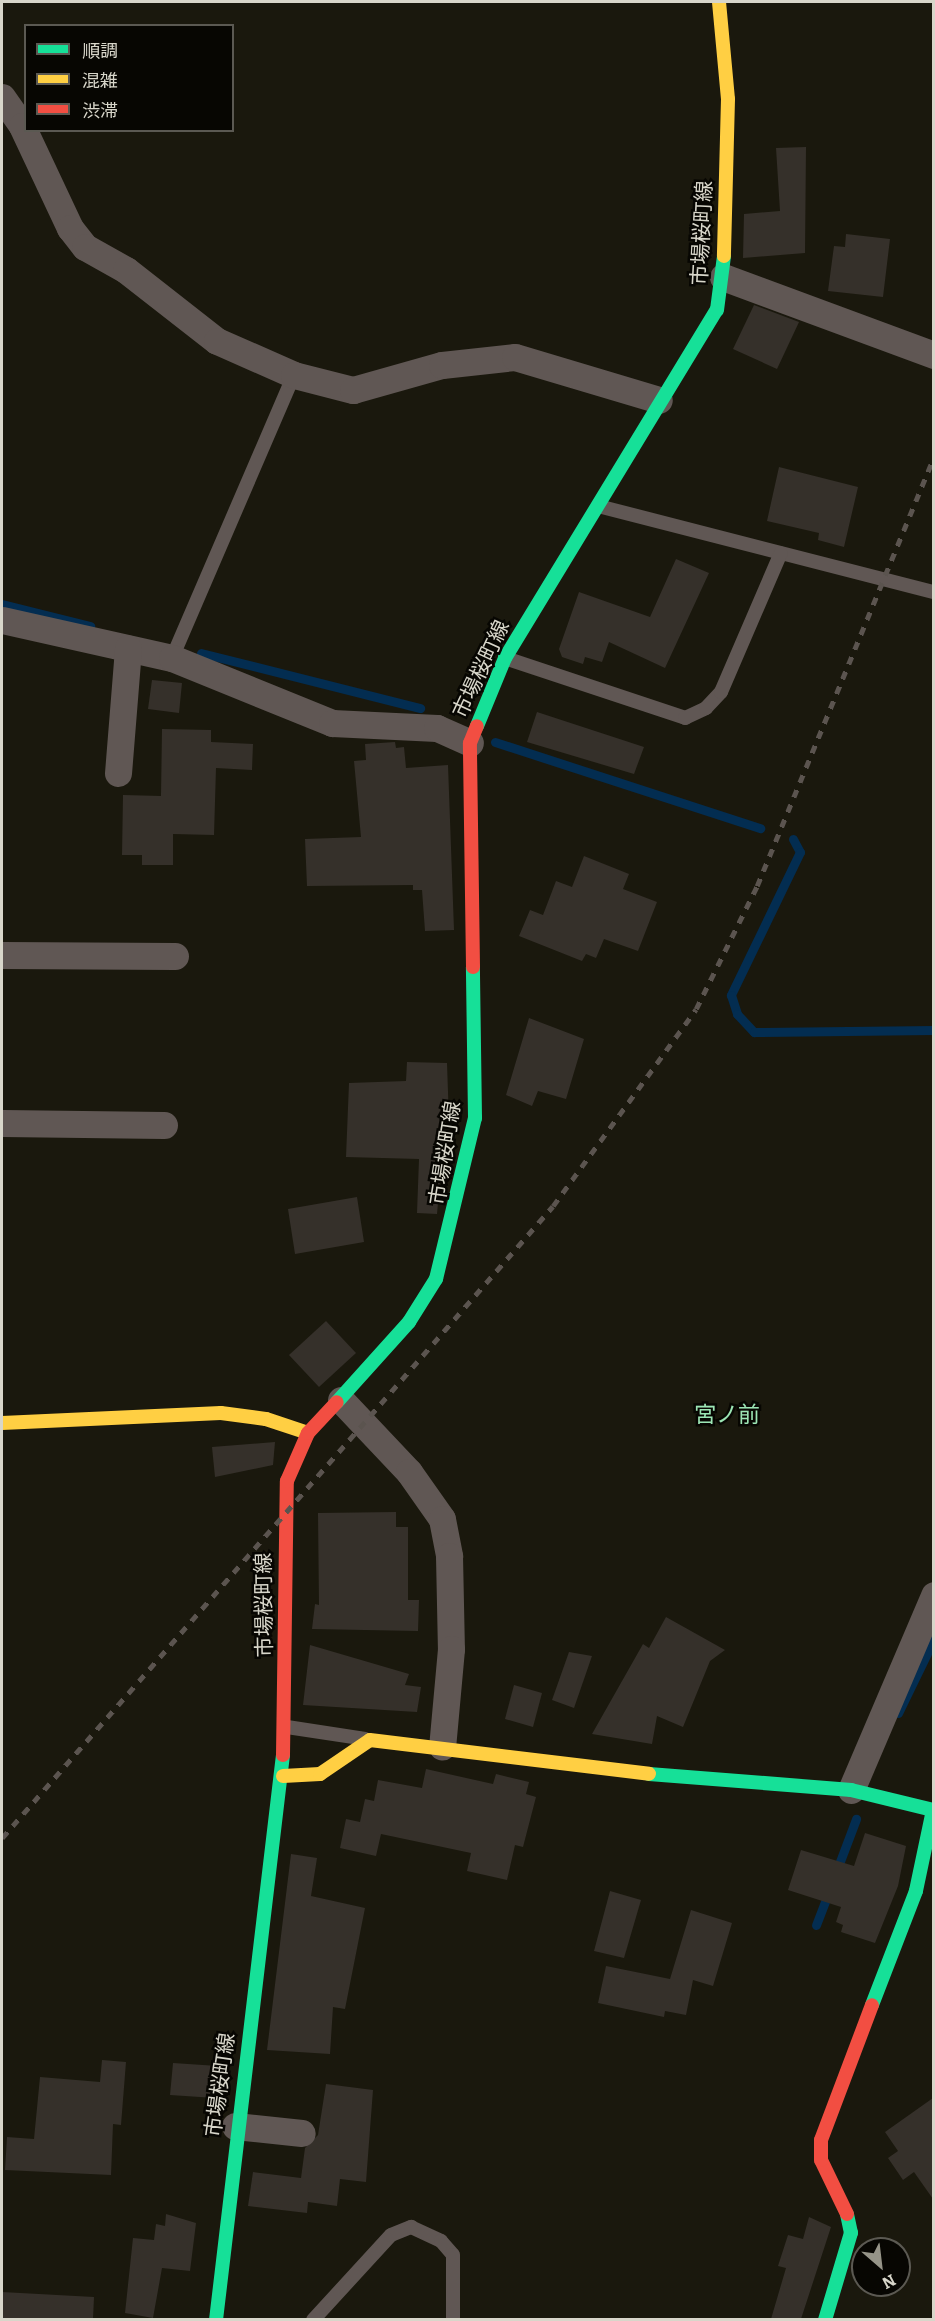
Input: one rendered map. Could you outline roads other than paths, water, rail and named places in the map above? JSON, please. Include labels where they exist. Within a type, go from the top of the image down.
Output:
[{"type":"main road","name":"市場桜町線","points":[[216,2319],[235,2126],[283,1776],[287,1727],[287,1481],[308,1433],[341,1400],[409,1322],[431,1288],[455,1218],[475,1118],[470,743],[506,658],[659,400],[717,310],[723,277],[728,99],[719,2]]},
{"type":"main road","points":[[2,1423],[221,1413],[266,1419],[308,1433]]},
{"type":"main road","points":[[283,1776],[320,1774],[370,1740],[442,1747],[710,1782],[852,1790],[933,1810],[916,1890],[821,2140],[820,2160],[848,2214],[850,2233],[825,2319]]},
{"type":"street","points":[[2,97],[24,130]]},
{"type":"street","points":[[25,132],[70,228],[86,247],[126,270],[217,341],[294,375],[353,390],[442,365],[514,357],[659,400]]},
{"type":"street","points":[[723,277],[933,356]]},
{"type":"street","points":[[2,620],[172,658],[332,723],[437,728],[470,743]]},
{"type":"street","points":[[118,773],[128,648]]},
{"type":"street","points":[[2,955],[175,956]]},
{"type":"street","points":[[2,1123],[164,1125]]},
{"type":"street","points":[[341,1400],[409,1472],[442,1520],[449,1556],[451,1649],[442,1747]]},
{"type":"street","points":[[852,1790],[933,1595]]},
{"type":"street","points":[[235,2126],[302,2133]]},
{"type":"lane","points":[[172,658],[294,375]]},
{"type":"lane","points":[[596,505],[933,592]]},
{"type":"lane","points":[[506,658],[685,718],[706,708],[721,692],[782,553]]},
{"type":"lane","points":[[287,1727],[370,1740]]},
{"type":"lane","points":[[313,2319],[391,2235],[411,2228],[441,2241],[453,2255],[453,2319]]},
{"type":"waterway","points":[[2,604],[90,626]]},
{"type":"waterway","points":[[201,653],[420,708]]},
{"type":"waterway","points":[[495,742],[760,828]]},
{"type":"waterway","points":[[793,839],[800,852],[731,995],[737,1014],[754,1032],[934,1030]]},
{"type":"waterway","points":[[898,1713],[934,1639]]},
{"type":"waterway","points":[[836,1872],[856,1819]]},
{"type":"waterway","points":[[816,1925],[829,1891]]},
{"type":"railway","points":[[2,1838],[553,1206],[696,1009],[757,886],[934,457]]},
{"type":"district","name":"宮ノ前","points":[[727,1415]]}]
